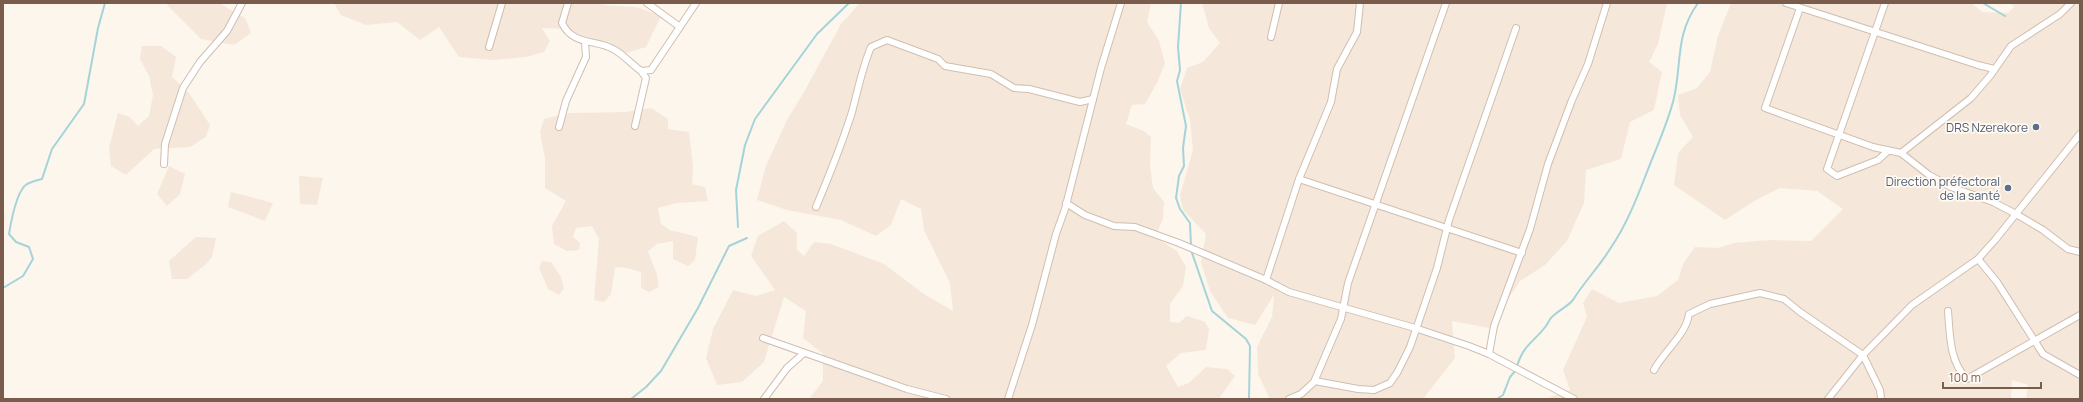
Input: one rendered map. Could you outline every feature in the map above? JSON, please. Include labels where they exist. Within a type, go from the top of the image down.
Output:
[{"type":"street","points":[[164,164],[165,144],[183,88],[200,62],[227,31],[242,3]]},
{"type":"street","points":[[489,47],[502,3]]},
{"type":"street","points":[[568,3],[562,23],[566,32],[585,42],[601,44],[615,50],[641,71],[646,78]]},
{"type":"street","points":[[647,3],[680,27]]},
{"type":"street","points":[[635,126],[646,78],[696,3]]},
{"type":"street","points":[[1008,399],[1032,325],[1066,203],[1092,99],[1121,3]]},
{"type":"street","points":[[1272,37],[1279,3]]},
{"type":"street","points":[[1266,280],[1299,180],[1331,102],[1337,69],[1357,32],[1360,3]]},
{"type":"street","points":[[1290,399],[1307,390],[1315,380],[1338,325],[1348,283],[1374,204],[1446,3]]},
{"type":"street","points":[[1489,354],[1494,326],[1522,253],[1548,164],[1572,100],[1588,64],[1607,3]]},
{"type":"street","points":[[1786,3],[1994,69]]},
{"type":"street","points":[[1885,3],[1827,169],[1837,176],[1878,160],[1888,151]]},
{"type":"street","points":[[1901,153],[1971,98],[2011,46],[2060,14],[2071,3]]},
{"type":"street","points":[[1800,8],[1765,108],[1888,151],[1901,153],[1929,175],[1951,186],[1993,202],[2043,230],[2068,249],[2080,252]]},
{"type":"street","points":[[1315,380],[1358,389],[1374,390],[1390,383],[1410,347],[1415,328],[1437,268],[1446,228],[1516,28]]},
{"type":"street","points":[[816,207],[835,162],[852,112],[863,65],[871,47],[887,40],[938,59],[945,66],[990,74],[1014,88],[1029,89],[1080,102],[1092,99]]},
{"type":"street","points":[[559,127],[566,101],[586,57],[585,42]]},
{"type":"street","points":[[641,71],[651,70]]},
{"type":"street","points":[[1828,399],[1863,354],[1912,305],[1978,259],[2050,174],[2080,134]]},
{"type":"street","points":[[1299,180],[1522,253]]},
{"type":"street","points":[[1066,203],[1085,215],[1114,226],[1135,227],[1266,280],[1289,292],[1415,328],[1489,354],[1574,399]]},
{"type":"street","points":[[1978,259],[1997,282],[2033,341],[2043,354],[2080,375]]},
{"type":"street","points":[[1654,370],[1688,322],[1689,314],[1710,304],[1760,293],[1784,299],[1800,312],[1863,354],[1880,390],[1881,399]]},
{"type":"street","points":[[1948,311],[1951,351],[1962,375],[1967,379],[2080,315]]},
{"type":"street","points":[[762,338],[881,378],[907,389],[946,399]]},
{"type":"street","points":[[764,399],[787,368],[804,352]]},
{"type":"shaded area","points":[[168,3],[219,3],[245,18],[251,33],[234,45],[201,39],[167,5]]},
{"type":"shaded area","points":[[334,3],[602,3],[604,5],[636,7],[661,16],[646,47],[619,55],[566,29],[542,28],[550,41],[544,52],[526,57],[494,60],[459,57],[439,27],[420,40],[397,22],[366,25],[341,15]]},
{"type":"shaded area","points":[[860,3],[1151,3],[1147,22],[1159,41],[1165,63],[1157,83],[1145,104],[1132,105],[1126,124],[1144,131],[1151,137],[1150,165],[1153,188],[1164,202],[1163,219],[1155,237],[1177,251],[1186,267],[1183,286],[1170,304],[1170,322],[1179,323],[1187,316],[1205,322],[1209,329],[1206,350],[1181,353],[1166,366],[1178,387],[1189,383],[1206,367],[1227,369],[1235,376],[1220,397],[1222,399],[809,399],[823,381],[823,354],[803,338],[806,311],[784,297],[764,362],[742,382],[717,385],[706,358],[713,329],[733,290],[756,296],[775,290],[751,256],[758,236],[784,221],[797,233],[797,250],[804,256],[814,242],[831,244],[884,264],[924,294],[953,311],[950,283],[924,230],[921,209],[901,199],[891,225],[876,236],[841,220],[787,210],[757,200],[766,166],[787,120],[841,24]]},
{"type":"shaded area","points":[[1202,3],[1667,3],[1658,44],[1649,62],[1662,72],[1654,110],[1630,122],[1621,159],[1586,170],[1584,203],[1567,241],[1545,265],[1520,281],[1489,328],[1452,321],[1455,358],[1423,399],[1270,399],[1258,374],[1257,347],[1272,317],[1274,295],[1255,325],[1228,318],[1210,291],[1201,263],[1206,234],[1183,210],[1180,195],[1193,150],[1190,120],[1180,89],[1187,68],[1203,62],[1220,43],[1209,28]]},
{"type":"shaded area","points":[[1731,3],[1972,3],[1982,12],[2008,13],[2014,7],[2011,3],[2080,3],[2080,399],[2026,399],[2028,385],[2012,380],[2011,399],[1545,399],[1570,390],[1563,370],[1587,317],[1583,303],[1592,289],[1619,303],[1657,296],[1678,280],[1683,264],[1695,247],[1718,248],[1734,243],[1770,240],[1811,241],[1843,209],[1817,191],[1780,188],[1756,200],[1725,220],[1674,185],[1678,153],[1693,137],[1680,115],[1678,95],[1697,88],[1710,72],[1718,36]]},
{"type":"shaded area","points":[[142,46],[161,46],[176,57],[172,77],[189,93],[210,125],[206,137],[190,147],[154,149],[126,175],[111,166],[109,148],[118,113],[130,117],[138,126],[149,116],[153,95],[149,76],[140,59]]},
{"type":"shaded area","points":[[651,108],[668,119],[668,129],[689,132],[693,166],[692,184],[705,187],[708,201],[677,203],[658,208],[661,224],[670,230],[698,237],[695,260],[688,266],[673,259],[673,241],[657,244],[648,251],[657,275],[659,287],[649,292],[641,288],[641,272],[627,268],[615,267],[611,294],[604,302],[594,300],[599,239],[592,226],[576,228],[573,237],[580,243],[579,250],[567,251],[554,244],[552,226],[566,201],[545,188],[545,159],[540,132],[544,119],[569,113],[626,112]]},
{"type":"shaded area","points":[[169,166],[185,174],[180,194],[167,206],[157,194]]},
{"type":"shaded area","points":[[299,176],[323,178],[317,205],[300,204]]},
{"type":"shaded area","points":[[231,192],[273,203],[265,221],[228,207]]},
{"type":"shaded area","points":[[196,237],[216,238],[212,257],[205,265],[187,279],[172,279],[169,261]]},
{"type":"shaded area","points":[[542,261],[551,262],[561,277],[564,288],[559,295],[548,289],[539,268]]},
{"type":"waterway","points":[[3,288],[23,276],[33,259],[29,247],[16,242],[9,234],[15,207],[23,188],[29,183],[42,179],[52,149],[84,104],[98,28],[105,3]]},
{"type":"waterway","points":[[738,227],[736,190],[745,145],[755,119],[817,34],[849,3]]},
{"type":"waterway","points":[[1181,3],[1178,47],[1180,70],[1177,81],[1186,126],[1183,148],[1184,166],[1179,176],[1176,198],[1180,209],[1190,223],[1191,246]]},
{"type":"waterway","points":[[1517,366],[1526,348],[1541,332],[1551,318],[1573,300],[1606,256],[1626,221],[1669,117],[1674,98],[1682,38],[1691,15],[1698,3]]},
{"type":"waterway","points":[[1983,3],[2005,16]]},
{"type":"waterway","points":[[631,399],[646,387],[661,371],[698,308],[729,246],[747,238]]},
{"type":"waterway","points":[[1191,250],[1212,311],[1246,339],[1250,346],[1249,399]]},
{"type":"waterway","points":[[1497,399],[1503,395],[1510,377],[1516,370]]},
{"type":"place","name":"DRS Nzerekore","points":[[2036,127]]},
{"type":"place","name":"Direction préfectoral de la santé","points":[[2008,188]]}]
